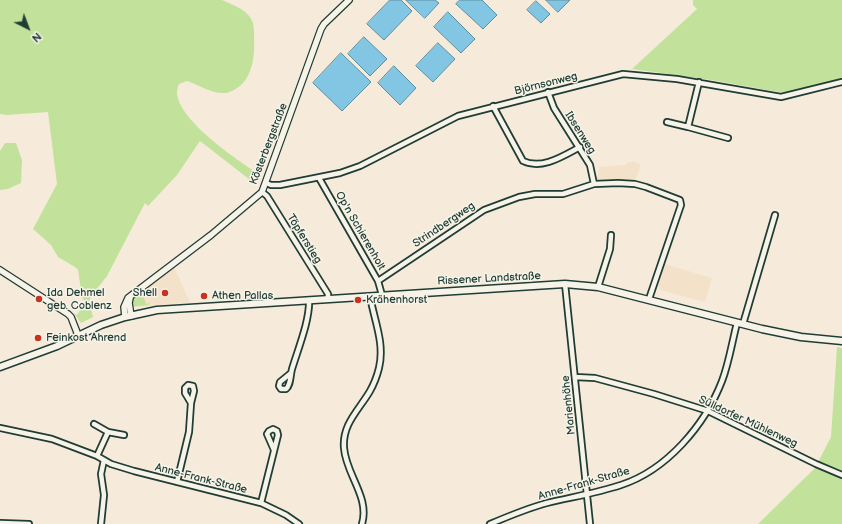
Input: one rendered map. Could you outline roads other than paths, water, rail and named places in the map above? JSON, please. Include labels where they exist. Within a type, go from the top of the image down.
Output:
[{"type":"main road","name":"Rissener Landstraße","points":[[0,366],[57,346],[101,325],[128,316],[156,310],[565,284],[598,287],[649,299],[762,330],[801,337],[842,341]]},
{"type":"street","name":"Kösterbergstraße","points":[[128,316],[131,296],[212,235],[262,192],[321,29],[324,24],[349,0]]},
{"type":"street","name":"Björnsonweg","points":[[266,183],[271,185],[280,185],[340,173],[360,166],[458,116],[623,74],[699,82],[781,97],[842,82]]},
{"type":"street","points":[[688,127],[699,82]]},
{"type":"street","name":"Ibsenweg","points":[[548,92],[554,108],[580,147],[590,166],[594,184]]},
{"type":"street","points":[[493,106],[524,161],[530,164],[554,161],[580,147]]},
{"type":"street","points":[[667,122],[728,138]]},
{"type":"street","name":"Op'n Schierenholt","points":[[319,178],[378,281],[382,295]]},
{"type":"street","name":"Strindbergweg","points":[[378,281],[484,210],[519,197],[535,194],[563,194],[594,184],[635,184],[680,200],[681,204],[649,299]]},
{"type":"street","name":"Töpferstieg","points":[[262,192],[267,196],[328,294],[328,298]]},
{"type":"street","name":"Anne-Frank-Straße","points":[[490,524],[531,508],[622,485],[642,476],[671,455],[684,442],[708,411],[722,381],[775,215]]},
{"type":"street","points":[[598,287],[610,249],[611,235]]},
{"type":"street","points":[[1,272],[68,314],[78,335]]},
{"type":"street","name":"Marienhöhe","points":[[565,284],[590,524]]},
{"type":"street","points":[[362,524],[364,509],[362,500],[350,472],[344,448],[344,436],[350,420],[370,391],[379,367],[380,334],[370,296]]},
{"type":"street","points":[[291,373],[308,313],[309,300]]},
{"type":"street","name":"Sülldorfer Mühlenweg","points":[[575,377],[594,378],[654,394],[708,411],[816,464],[842,474]]},
{"type":"street","points":[[177,482],[189,432],[191,403]]},
{"type":"street","points":[[94,424],[108,432],[124,435]]},
{"type":"street","name":"Anne-Frank-Straße","points":[[0,428],[52,439],[134,471],[261,503],[286,515],[299,524]]},
{"type":"street","points":[[96,456],[108,432]]},
{"type":"street","points":[[261,503],[274,450]]},
{"type":"street","points":[[101,524],[104,495],[101,474],[104,460]]},
{"type":"street","points":[[0,523],[28,524]]},
{"type":"water","points":[[390,0],[401,0],[412,11],[384,40],[367,24]]},
{"type":"water","points":[[406,0],[435,0],[439,3],[425,18]]},
{"type":"water","points":[[460,0],[482,0],[497,15],[483,29],[456,4]]},
{"type":"water","points":[[546,0],[570,0],[558,12]]},
{"type":"water","points":[[536,1],[550,14],[541,23],[527,10]]},
{"type":"water","points":[[448,12],[475,39],[461,53],[434,27]]},
{"type":"water","points":[[364,37],[387,59],[370,76],[348,54]]},
{"type":"water","points":[[438,43],[455,59],[433,82],[416,66]]},
{"type":"water","points":[[341,53],[371,82],[342,111],[313,83]]},
{"type":"water","points":[[394,66],[416,88],[400,105],[378,83]]},
{"type":"place","name":"Shell","points":[[165,293]]},
{"type":"place","name":"Athen Pallas","points":[[204,296]]},
{"type":"place","name":"Ida Dehmel geb. Coblenz","points":[[39,299]]},
{"type":"place","name":"Krähenhorst","points":[[358,300]]},
{"type":"place","name":"Feinkost Ahrend","points":[[38,338]]}]
